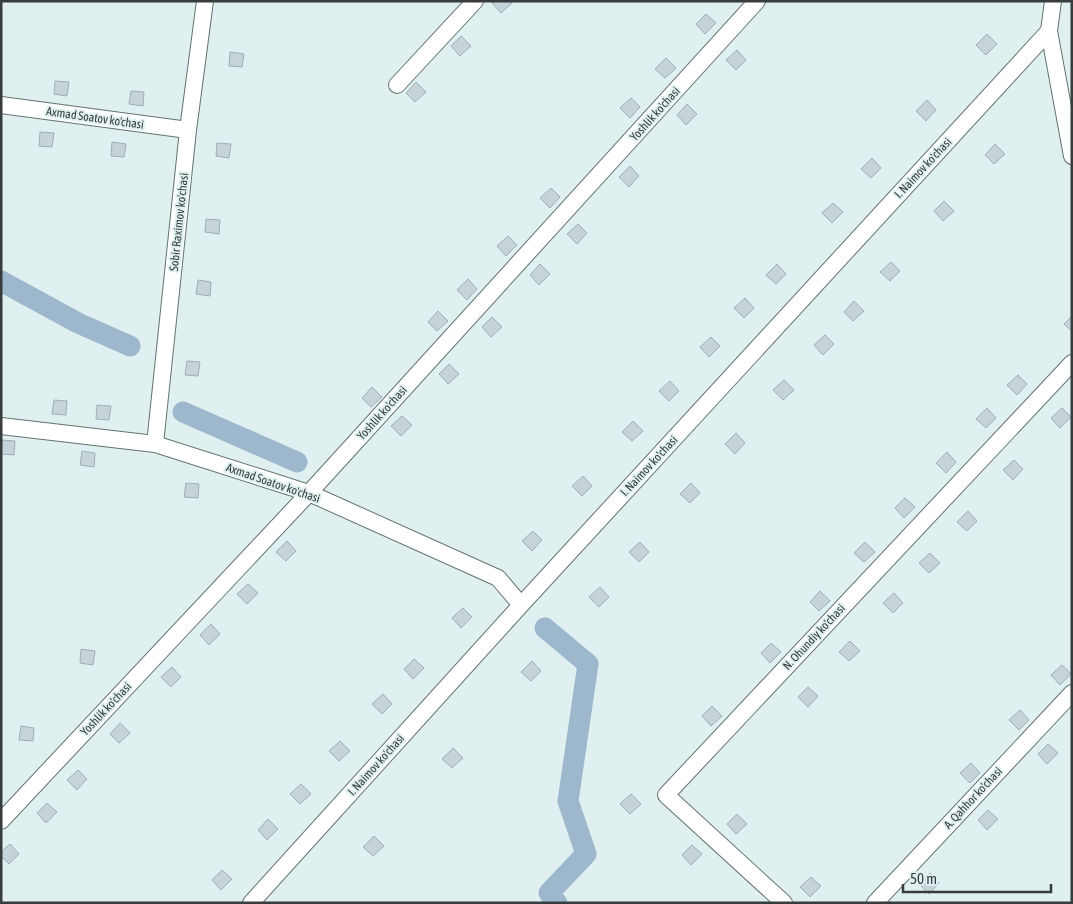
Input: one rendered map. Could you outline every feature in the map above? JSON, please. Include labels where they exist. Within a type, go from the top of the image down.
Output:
[{"type":"street","name":"Sobir Raximov ko'chasi","points":[[155,444],[188,130],[205,1]]},
{"type":"street","points":[[397,85],[475,1]]},
{"type":"street","name":"Yoshlik ko'chasi","points":[[1,821],[308,493],[758,1]]},
{"type":"street","points":[[1053,1],[1049,31],[1072,156]]},
{"type":"street","name":"I. Naimov ko'chasi","points":[[251,903],[521,605],[1049,31]]},
{"type":"street","name":"Axmad Soatov ko'chasi","points":[[1,105],[188,130]]},
{"type":"street","name":"N. Ohundiy ko'chasi","points":[[784,903],[666,795],[1072,364]]},
{"type":"street","name":"Axmad Soatov ko'chasi","points":[[1,426],[155,444],[308,493],[498,578],[521,605]]},
{"type":"street","name":"A. Qahhor ko'chasi","points":[[875,903],[1072,693]]},
{"type":"building","points":[[494,1],[510,1],[512,3],[501,13],[492,3]]},
{"type":"building","points":[[706,14],[716,23],[705,34],[696,24]]},
{"type":"building","points":[[987,34],[997,44],[986,55],[976,45]]},
{"type":"building","points":[[461,36],[471,46],[460,56],[451,46]]},
{"type":"building","points":[[737,50],[746,60],[736,70],[726,60]]},
{"type":"building","points":[[230,52],[244,54],[242,67],[229,66]]},
{"type":"building","points":[[666,58],[676,68],[665,78],[655,69]]},
{"type":"building","points":[[55,81],[69,82],[67,96],[54,94]]},
{"type":"building","points":[[416,82],[426,92],[415,102],[406,93]]},
{"type":"building","points":[[131,91],[144,92],[143,106],[129,104]]},
{"type":"building","points":[[631,98],[640,107],[630,118],[620,108]]},
{"type":"building","points":[[927,100],[936,110],[926,121],[916,111]]},
{"type":"building","points":[[687,104],[697,114],[686,125],[677,115]]},
{"type":"building","points":[[40,132],[54,133],[52,147],[39,146]]},
{"type":"building","points":[[112,142],[126,144],[124,157],[111,156]]},
{"type":"building","points":[[217,143],[231,144],[229,158],[216,156]]},
{"type":"building","points":[[995,144],[1005,154],[994,164],[985,155]]},
{"type":"building","points":[[872,158],[881,168],[871,178],[861,169]]},
{"type":"building","points":[[630,166],[639,176],[629,187],[619,177]]},
{"type":"building","points":[[551,188],[560,197],[550,208],[540,198]]},
{"type":"building","points":[[944,201],[954,211],[943,221],[934,211]]},
{"type":"building","points":[[833,203],[843,212],[832,223],[822,213]]},
{"type":"building","points":[[206,219],[220,220],[219,234],[205,232]]},
{"type":"building","points":[[578,224],[587,233],[577,244],[567,234]]},
{"type":"building","points":[[508,236],[517,245],[506,256],[497,246]]},
{"type":"building","points":[[891,262],[900,271],[890,281],[880,272]]},
{"type":"building","points":[[540,264],[550,274],[539,285],[530,275]]},
{"type":"building","points":[[777,264],[786,274],[776,284],[766,275]]},
{"type":"building","points":[[468,279],[477,289],[467,300],[457,290]]},
{"type":"building","points":[[198,280],[211,282],[210,296],[196,294]]},
{"type":"building","points":[[745,298],[754,308],[744,318],[734,308]]},
{"type":"building","points":[[854,301],[864,311],[853,321],[844,312]]},
{"type":"building","points":[[438,311],[448,321],[437,331],[428,322]]},
{"type":"building","points":[[1072,316],[1072,331],[1064,324]]},
{"type":"building","points":[[492,317],[502,327],[491,337],[482,327]]},
{"type":"building","points":[[825,335],[834,344],[823,355],[814,345]]},
{"type":"building","points":[[711,337],[720,346],[709,357],[700,347]]},
{"type":"building","points":[[187,361],[200,362],[198,376],[185,375]]},
{"type":"building","points":[[449,364],[459,374],[448,384],[439,374]]},
{"type":"building","points":[[1018,375],[1027,384],[1017,395],[1007,385]]},
{"type":"building","points":[[784,380],[794,390],[783,400],[773,390]]},
{"type":"building","points":[[670,381],[679,391],[669,401],[659,391]]},
{"type":"building","points":[[372,387],[382,397],[371,407],[362,398]]},
{"type":"building","points":[[54,400],[67,401],[66,415],[52,414]]},
{"type":"building","points":[[97,405],[111,406],[109,420],[96,419]]},
{"type":"building","points":[[987,408],[996,418],[986,428],[976,419]]},
{"type":"building","points":[[1062,408],[1071,417],[1060,428],[1051,418]]},
{"type":"building","points":[[402,416],[412,425],[401,436],[391,426]]},
{"type":"building","points":[[633,421],[643,431],[632,441],[622,432]]},
{"type":"building","points":[[736,433],[745,443],[735,454],[725,444]]},
{"type":"building","points":[[2,440],[15,441],[14,455],[1,454]]},
{"type":"building","points":[[82,451],[95,453],[94,467],[80,465]]},
{"type":"building","points":[[947,452],[956,462],[946,473],[936,463]]},
{"type":"building","points":[[1014,460],[1023,469],[1013,480],[1003,470]]},
{"type":"building","points":[[583,476],[592,486],[582,496],[572,486]]},
{"type":"building","points":[[186,483],[199,484],[198,498],[184,497]]},
{"type":"building","points":[[691,483],[700,493],[690,503],[680,494]]},
{"type":"building","points":[[905,498],[915,507],[904,518],[895,508]]},
{"type":"building","points":[[968,511],[977,521],[967,531],[957,522]]},
{"type":"building","points":[[533,531],[542,540],[532,551],[522,541]]},
{"type":"building","points":[[287,541],[296,551],[286,561],[276,552]]},
{"type":"building","points":[[640,542],[649,552],[639,562],[629,552]]},
{"type":"building","points":[[865,542],[875,552],[864,562],[854,553]]},
{"type":"building","points":[[930,553],[940,563],[929,573],[919,563]]},
{"type":"building","points":[[248,584],[258,593],[247,604],[237,594]]},
{"type":"building","points":[[600,587],[609,597],[599,607],[589,597]]},
{"type":"building","points":[[820,591],[830,601],[819,611],[810,602]]},
{"type":"building","points":[[894,593],[903,603],[893,613],[883,603]]},
{"type":"building","points":[[463,608],[472,617],[461,628],[452,618]]},
{"type":"building","points":[[211,624],[220,634],[209,645],[200,635]]},
{"type":"building","points":[[850,641],[860,651],[849,661],[839,652]]},
{"type":"building","points":[[771,643],[781,652],[770,663],[761,653]]},
{"type":"building","points":[[81,649],[95,651],[93,665],[80,663]]},
{"type":"building","points":[[414,659],[424,668],[413,679],[404,669]]},
{"type":"building","points":[[532,661],[541,671],[531,681],[521,672]]},
{"type":"building","points":[[1062,665],[1071,674],[1060,685],[1051,675]]},
{"type":"building","points":[[172,667],[181,677],[171,687],[161,677]]},
{"type":"building","points":[[808,687],[818,696],[808,707],[798,697]]},
{"type":"building","points":[[383,694],[392,704],[382,714],[372,704]]},
{"type":"building","points":[[712,706],[722,716],[711,726],[702,716]]},
{"type":"building","points":[[1020,710],[1029,720],[1019,730],[1009,720]]},
{"type":"building","points":[[120,723],[130,733],[119,743],[110,734]]},
{"type":"building","points":[[21,726],[34,728],[33,741],[19,740]]},
{"type":"building","points":[[340,741],[350,751],[339,761],[329,751]]},
{"type":"building","points":[[1048,744],[1058,753],[1047,764],[1038,754]]},
{"type":"building","points":[[453,748],[463,758],[452,768],[442,759]]},
{"type":"building","points":[[971,763],[980,773],[970,783],[960,773]]},
{"type":"building","points":[[78,770],[87,779],[77,790],[67,780]]},
{"type":"building","points":[[301,784],[311,794],[300,804],[290,794]]},
{"type":"building","points":[[631,794],[641,804],[630,814],[620,804]]},
{"type":"building","points":[[47,803],[57,812],[46,823],[37,813]]},
{"type":"building","points":[[988,810],[998,819],[987,830],[978,820]]},
{"type":"building","points":[[737,814],[747,824],[736,834],[727,824]]},
{"type":"building","points":[[268,819],[278,829],[267,840],[258,830]]},
{"type":"building","points":[[374,836],[384,846],[373,856],[363,847]]},
{"type":"building","points":[[10,844],[19,854],[9,864],[1,856],[1,852]]},
{"type":"building","points":[[692,845],[702,854],[691,865],[682,855]]},
{"type":"building","points":[[222,870],[232,879],[221,890],[212,880]]},
{"type":"building","points":[[930,873],[939,883],[929,894],[919,884]]},
{"type":"building","points":[[811,877],[821,886],[810,897],[800,887]]},
{"type":"waterway","points":[[1,281],[78,323],[130,346]]},
{"type":"waterway","points":[[183,412],[297,462]]},
{"type":"waterway","points":[[545,628],[588,664],[568,801],[586,854],[549,893],[557,903]]}]
